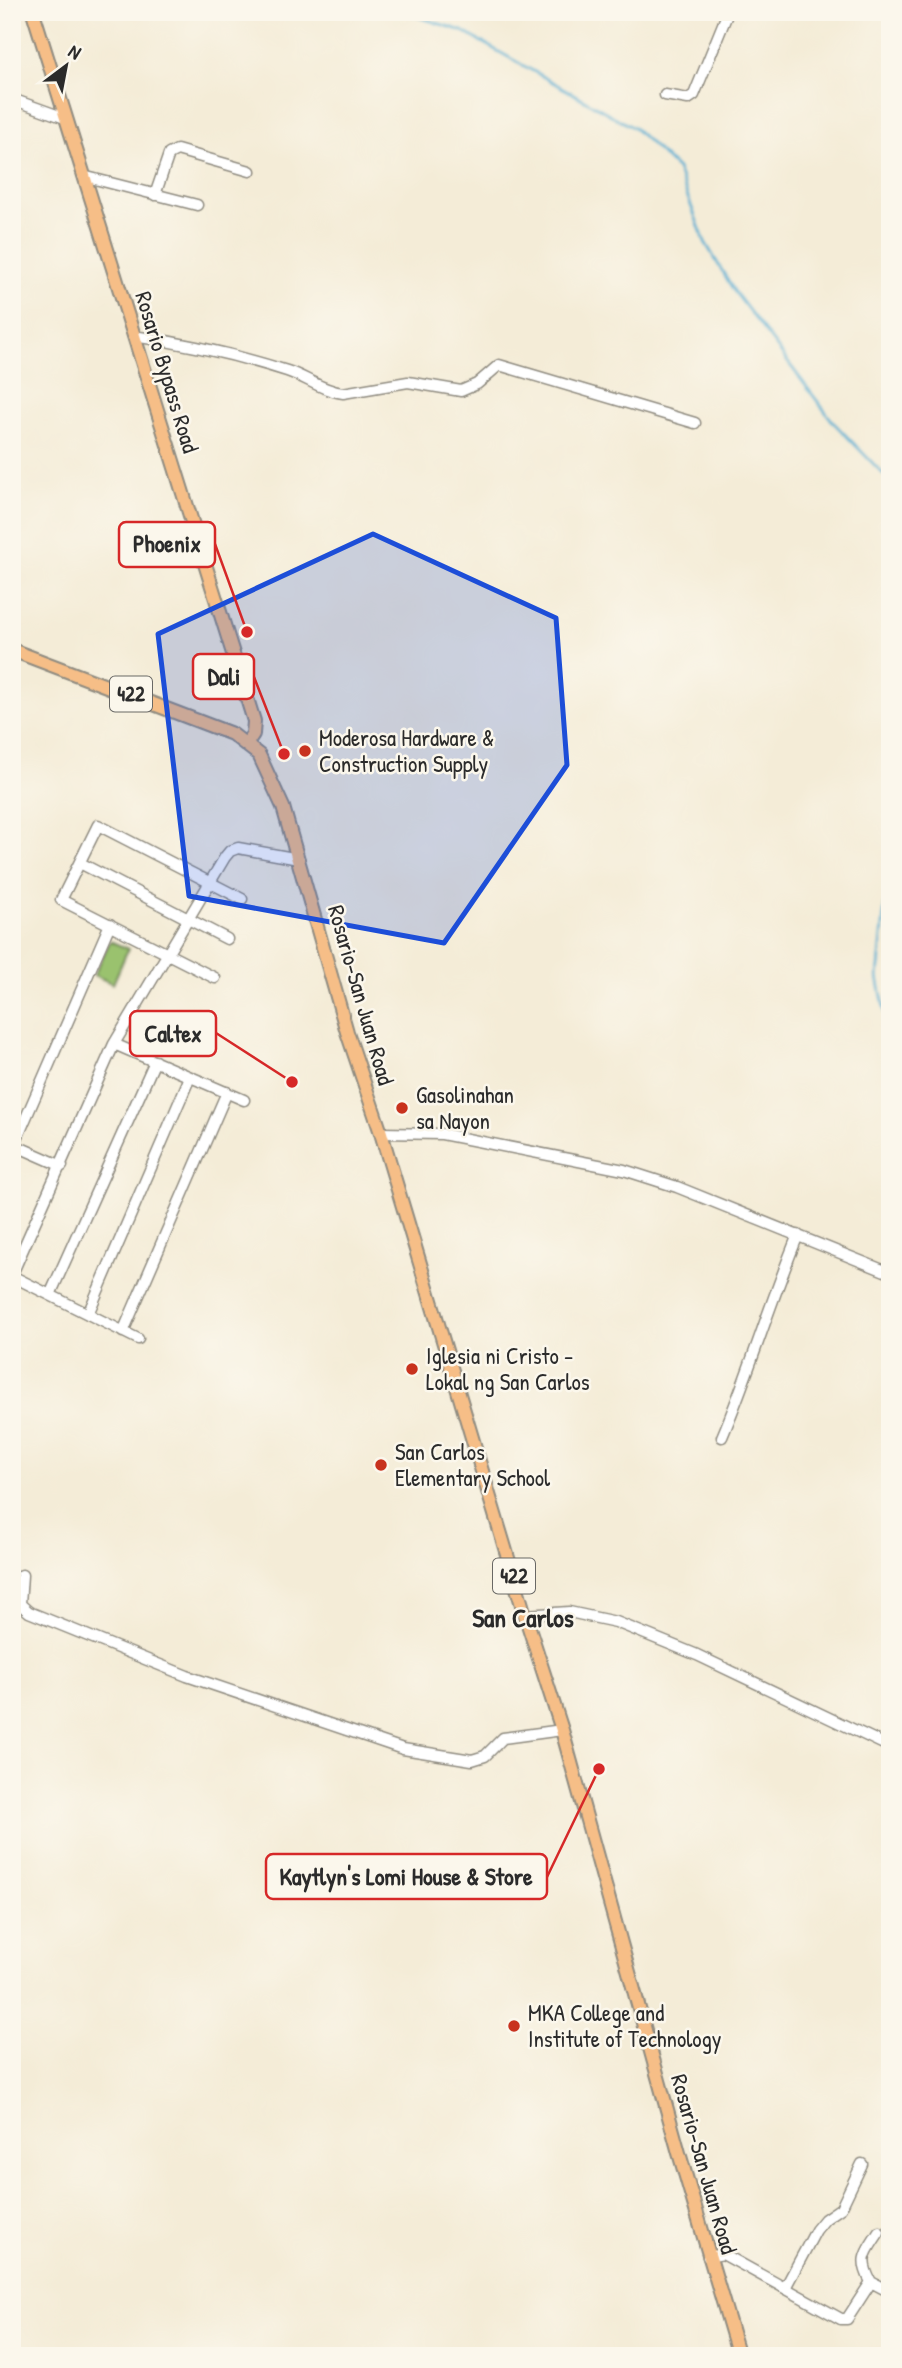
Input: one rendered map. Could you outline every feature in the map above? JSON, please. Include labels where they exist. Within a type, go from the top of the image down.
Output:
[{"type":"main road","name":"Rosario Bypass Road","points":[[33,12],[254,721],[253,734],[247,743]]},
{"type":"main road","name":"Rosario-San Juan Road","points":[[12,650],[184,714],[247,743],[268,769],[299,859],[347,1032],[381,1133],[562,1730],[708,2257],[739,2356]]},
{"type":"street","points":[[666,95],[688,99],[694,95],[728,12]]},
{"type":"street","points":[[12,99],[65,118]]},
{"type":"street","points":[[155,195],[169,154],[177,150],[250,171]]},
{"type":"street","points":[[83,176],[197,205]]},
{"type":"street","points":[[133,335],[177,342],[286,371],[333,392],[343,393],[408,382],[461,391],[477,384],[499,365],[506,366],[695,424]]},
{"type":"street","points":[[215,978],[61,900],[98,825],[242,899]]},
{"type":"street","points":[[138,1339],[12,1275],[62,1167],[114,1044],[230,851],[238,848],[299,859]]},
{"type":"street","points":[[80,863],[227,939]]},
{"type":"street","points":[[62,1167],[13,1146],[110,924]]},
{"type":"street","points":[[114,1044],[244,1100]]},
{"type":"street","points":[[50,1295],[155,1061]]},
{"type":"street","points":[[88,1314],[190,1077]]},
{"type":"street","points":[[123,1332],[227,1093]]},
{"type":"street","points":[[381,1133],[442,1134],[624,1170],[677,1187],[890,1273]]},
{"type":"street","points":[[722,1437],[741,1390],[767,1308],[798,1235]]},
{"type":"street","points":[[22,1575],[20,1604],[29,1612],[187,1676],[403,1749],[472,1760],[485,1756],[503,1738],[562,1730]]},
{"type":"street","points":[[525,1615],[569,1612],[615,1622],[697,1655],[890,1746]]},
{"type":"street","points":[[785,2288],[816,2230],[824,2219],[841,2208],[863,2164]]},
{"type":"street","points":[[879,2232],[864,2257],[863,2264],[871,2282],[890,2292]]},
{"type":"street","points":[[708,2257],[723,2254],[841,2319],[847,2319],[871,2282]]},
{"type":"highlighted area","points":[[373,534],[556,618],[567,765],[444,943],[189,896],[158,634]]},
{"type":"green space","points":[[110,941],[128,949],[113,984],[94,975]]},
{"type":"waterway","points":[[403,12],[462,31],[634,128],[677,169],[705,242],[734,291],[834,423],[890,481]]},
{"type":"waterway","points":[[890,853],[878,977],[890,1036]]},
{"type":"place","name":"Phoenix","points":[[247,632]]},
{"type":"place","name":"Moderosa Hardware & Construction Supply","points":[[305,751]]},
{"type":"place","name":"Dali","points":[[284,754]]},
{"type":"place","name":"Caltex","points":[[292,1082]]},
{"type":"place","name":"Gasolinahan sa Nayon","points":[[402,1108]]},
{"type":"place","name":"Iglesia ni Cristo - Lokal ng San Carlos","points":[[412,1369]]},
{"type":"place","name":"San Carlos Elementary School","points":[[381,1465]]},
{"type":"place","name":"Kaytlyn's Lomi House & Store","points":[[599,1769]]},
{"type":"place","name":"MKA College and Institute of Technology","points":[[514,2026]]},
{"type":"district","name":"San Carlos","points":[[523,1618]]}]
